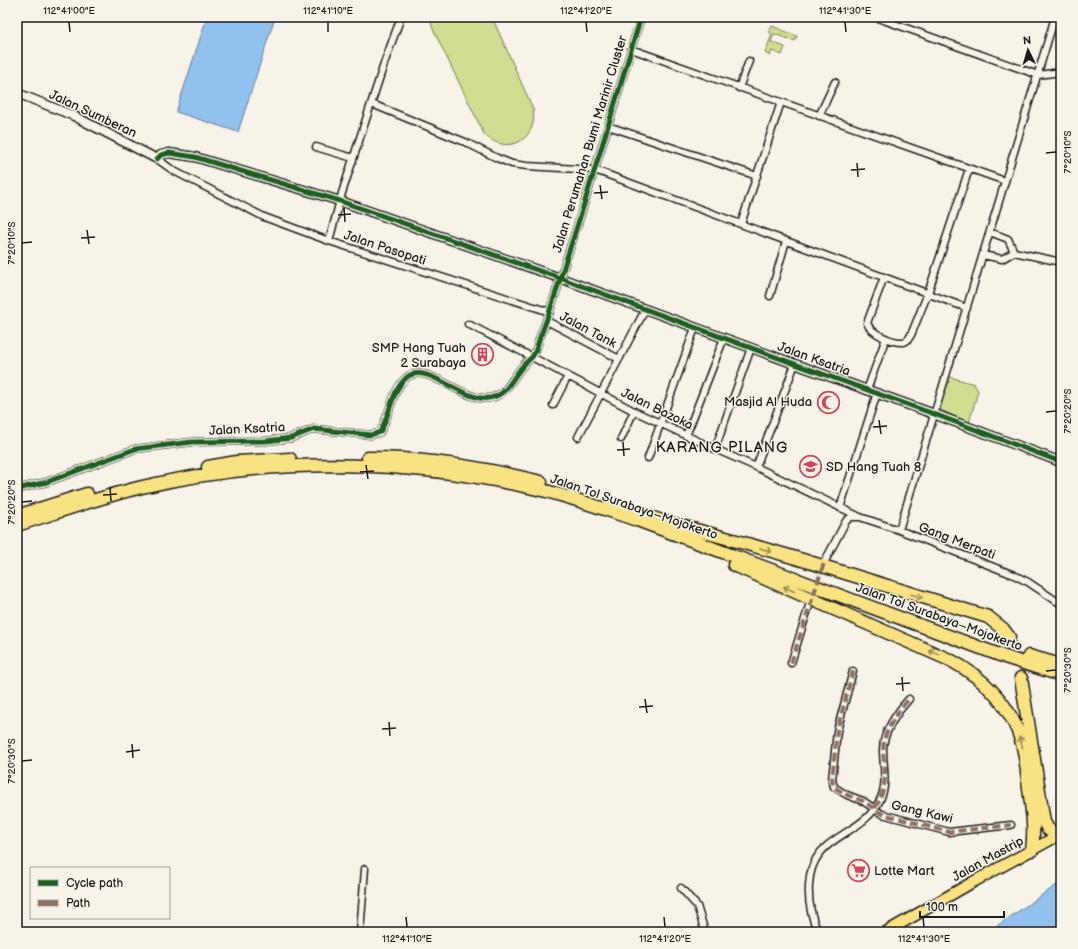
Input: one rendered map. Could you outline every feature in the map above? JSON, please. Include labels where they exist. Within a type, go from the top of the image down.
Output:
[{"type":"highway","name":"Jalan Tol Surabaya–Mojokerto","points":[[17,516],[143,483],[237,462],[313,458],[388,458],[454,465],[518,476],[574,491],[661,520],[1007,650],[1061,665]]},
{"type":"highway","name":"Jalan Tol Surabaya–Mojokerto","points":[[143,483],[242,470],[316,466],[388,466],[491,479],[547,492],[637,520],[1005,658],[1061,675]]},
{"type":"highway","name":"Jalan Tol Surabaya–Mojokerto","points":[[17,525],[116,490]]},
{"type":"highway","points":[[661,520],[816,564],[988,617],[996,622],[1009,637]]},
{"type":"highway","points":[[676,535],[736,565],[952,661],[966,668],[986,684],[1005,707],[1016,726],[1022,744],[1034,826],[1032,850]]},
{"type":"highway","points":[[1021,678],[1044,822],[1048,829],[1059,835]]},
{"type":"main road","name":"Jalan Mastrip","points":[[886,932],[900,929],[973,882],[1059,835]]},
{"type":"street","points":[[329,241],[340,201],[385,60],[401,17]]},
{"type":"street","name":"Jalan Perumahan Bumi Marinir Cluster","points":[[560,278],[595,170],[641,17]]},
{"type":"street","points":[[875,17],[1038,75],[1061,72]]},
{"type":"street","points":[[899,530],[1055,17]]},
{"type":"street","name":"Jalan Perumahan Bumi Marinir Cluster","points":[[631,49],[1005,182]]},
{"type":"street","points":[[740,88],[749,61]]},
{"type":"street","points":[[819,116],[835,82]]},
{"type":"street","name":"Jalan Sumberan","points":[[17,93],[74,116],[157,159]]},
{"type":"street","points":[[741,224],[781,102]]},
{"type":"street","name":"Jalan Perumahan Bumi Marinir Cluster","points":[[372,104],[465,142],[512,164],[595,170],[967,308]]},
{"type":"street","name":"Jalan Perumahan Bumi Marinir Cluster","points":[[608,126],[756,176]]},
{"type":"street","points":[[316,147],[354,158]]},
{"type":"street","name":"Jalan Ksatria","points":[[157,159],[161,155],[169,154],[195,157],[340,201],[560,278],[877,393],[1061,462]]},
{"type":"street","name":"Jalan Pasopati","points":[[157,159],[174,171],[264,217],[329,241],[550,312]]},
{"type":"street","points":[[884,277],[867,324],[869,328],[886,338],[905,342],[908,340],[928,293],[969,169]]},
{"type":"street","points":[[990,232],[1008,239],[1014,252]]},
{"type":"street","points":[[770,296],[786,241]]},
{"type":"street","points":[[983,255],[1002,259],[1014,252],[1061,262]]},
{"type":"street","name":"Jalan Ksatria","points":[[17,489],[47,482],[135,449],[192,442],[291,438],[314,429],[371,435],[380,432],[397,391],[407,378],[414,374],[429,376],[471,396],[483,399],[497,397],[504,391],[520,368],[532,356],[547,321],[560,278]]},
{"type":"street","points":[[578,437],[645,310]]},
{"type":"street","name":"Jalan Tank","points":[[547,321],[619,359]]},
{"type":"street","name":"Jalan Bazoka","points":[[468,324],[532,356],[634,411],[756,467],[840,508]]},
{"type":"street","points":[[648,458],[695,328]]},
{"type":"street","points":[[686,436],[724,338]]},
{"type":"street","points":[[867,390],[886,338]]},
{"type":"street","points":[[715,449],[751,348]]},
{"type":"street","points":[[756,467],[795,364]]},
{"type":"street","points":[[554,405],[568,376]]},
{"type":"street","points":[[840,508],[877,393]]},
{"type":"street","points":[[621,439],[634,411]]},
{"type":"street","name":"Gang Merpati","points":[[840,508],[860,517],[899,530],[1014,575],[1028,582],[1061,604]]},
{"type":"street","points":[[824,562],[846,521],[851,517],[860,517]]},
{"type":"street","points":[[791,663],[810,606]]},
{"type":"street","name":"Gang Kawi","points":[[853,671],[837,731],[833,784],[836,790],[863,800],[875,808],[879,813],[949,832],[1012,825]]},
{"type":"street","points":[[818,932],[813,921],[808,894],[812,863],[825,846],[853,828],[875,808],[880,800],[884,789],[885,770],[883,749],[886,733],[900,708],[909,699]]},
{"type":"street","points":[[360,932],[365,868]]},
{"type":"street","points":[[681,888],[697,906],[705,932]]},
{"type":"green space","points":[[431,17],[492,17],[533,109],[534,120],[526,137],[519,142],[502,144],[493,141],[484,134],[432,27]]},
{"type":"green space","points":[[772,26],[797,36],[795,41],[774,34],[771,42],[785,47],[782,55],[772,51],[770,56],[765,53],[772,34],[769,32]]},
{"type":"green space","points":[[947,376],[974,384],[978,391],[969,423],[939,409]]},
{"type":"water","points":[[207,17],[275,17],[238,132],[176,112]]},
{"type":"water","points":[[1061,882],[1061,924],[1047,932],[988,932]]},
{"type":"tunnel","points":[[811,600],[823,565]]},
{"type":"tunnel","points":[[1009,637],[1014,648],[1021,678]]},
{"type":"marked path","points":[[791,663],[824,563]]},
{"type":"marked path","points":[[853,671],[837,731],[832,780],[834,787],[847,795],[863,801],[882,814],[949,832],[1011,825]]},
{"type":"marked path","points":[[875,808],[882,794],[884,785],[885,770],[883,749],[885,737],[894,719],[909,699]]},
{"type":"cycle path","points":[[17,489],[47,482],[135,449],[192,442],[266,441],[291,438],[314,429],[371,435],[380,432],[397,390],[401,384],[406,378],[416,374],[427,375],[466,394],[479,398],[492,398],[504,391],[517,373],[535,353],[581,214],[641,17]]},
{"type":"cycle path","points":[[157,159],[161,155],[169,153],[195,157],[340,201],[560,278],[934,414],[1061,462]]},
{"type":"place","name":"SMP Hang Tuah 2 Surabaya","points":[[482,355]]},
{"type":"place","name":"Masjid Al Huda","points":[[828,402]]},
{"type":"place","name":"SD Hang Tuah 8","points":[[811,467]]},
{"type":"place","name":"Lotte Mart","points":[[858,871]]},
{"type":"district","name":"KARANG PILANG","points":[[722,447]]}]
